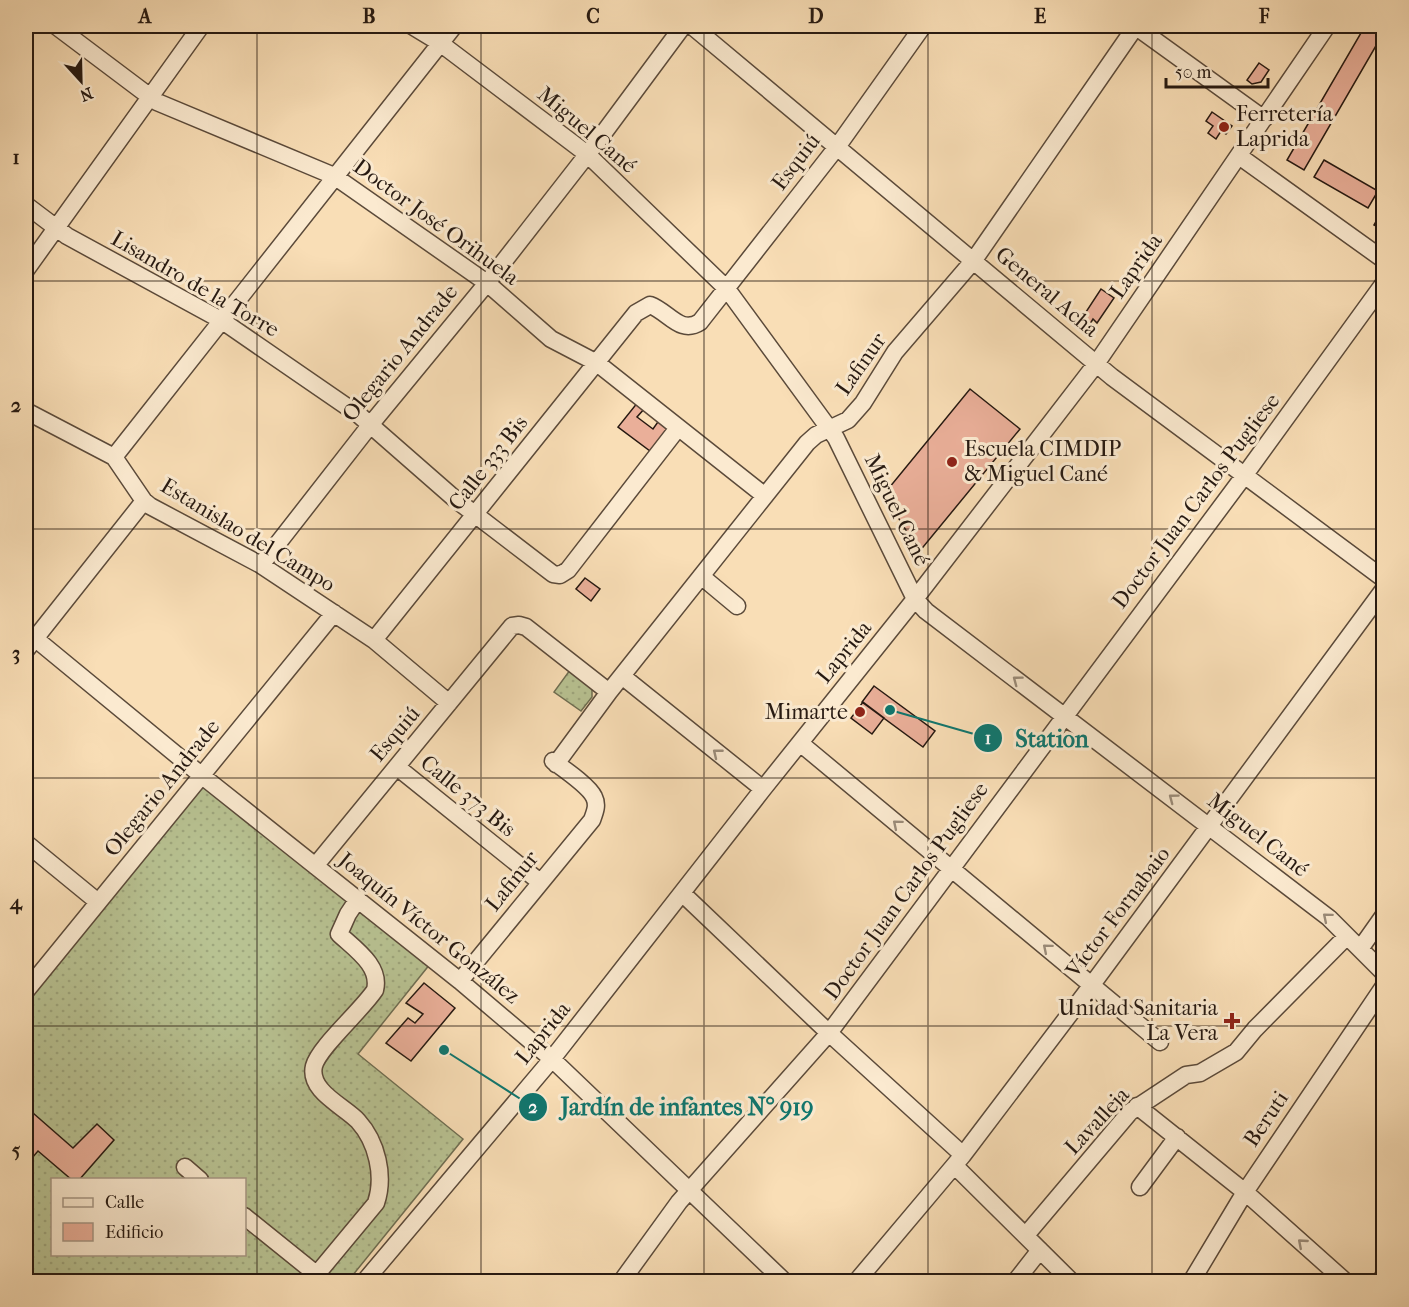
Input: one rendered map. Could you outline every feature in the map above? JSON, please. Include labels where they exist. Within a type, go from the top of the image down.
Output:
[{"type":"street","name":"Doctor José Orihuela","points":[[56,26],[149,97],[168,108],[334,176],[487,283],[551,339],[597,363],[765,496]]},
{"type":"street","points":[[26,270],[201,26]]},
{"type":"street","name":"Miguel Cané","points":[[412,26],[440,43],[587,154],[727,290],[830,428],[915,599],[926,611],[1329,918],[1383,972]]},
{"type":"street","points":[[114,457],[454,26]]},
{"type":"street","name":"Olegario Andrade","points":[[261,565],[371,424],[487,283],[683,26]]},
{"type":"street","name":"General Acha","points":[[692,26],[974,260],[1095,364],[1383,579]]},
{"type":"street","name":"Esquiú","points":[[636,313],[650,305],[659,308],[684,327],[700,322],[837,147],[923,26]]},
{"type":"street","points":[[1136,26],[1264,119]]},
{"type":"street","name":"Lafinur","points":[[460,981],[592,820],[597,808],[595,798],[590,791],[555,763],[807,443],[816,435],[848,420],[863,403],[895,352],[974,260],[1136,26]]},
{"type":"street","name":"Laprida","points":[[364,1281],[552,1059],[915,599],[1095,364],[1327,26]]},
{"type":"street","points":[[1239,156],[1383,260]]},
{"type":"street","name":"Lisandro de la Torre","points":[[26,205],[67,237],[221,320],[371,424],[455,499],[553,574],[560,575],[568,570],[678,428]]},
{"type":"street","name":"Doctor Juan Carlos Pugliese","points":[[621,1281],[679,1202],[829,1033],[1064,715],[1244,477],[1383,283]]},
{"type":"street","name":"Calle 333 Bis","points":[[374,640],[476,516],[636,313]]},
{"type":"street","name":"Estanislao del Campo","points":[[26,411],[114,457],[144,501],[157,511],[261,565],[374,640],[449,703]]},
{"type":"street","points":[[29,640],[144,501]]},
{"type":"street","points":[[701,576],[737,606]]},
{"type":"street","name":"Víctor Fornabaio","points":[[856,1281],[959,1161],[1092,986],[1383,589]]},
{"type":"street","name":"Olegario Andrade","points":[[26,991],[334,613]]},
{"type":"street","name":"Esquiú","points":[[316,866],[512,626],[526,627],[609,692]]},
{"type":"street","name":"Joaquín Víctor González","points":[[29,640],[358,899],[552,1059],[785,1281]]},
{"type":"street","points":[[622,676],[763,789]]},
{"type":"street","points":[[800,743],[1160,1042]]},
{"type":"street","name":"Calle 373 Bis","points":[[397,767],[540,882]]},
{"type":"street","points":[[26,843],[98,902]]},
{"type":"street","points":[[682,894],[829,1033],[959,1161],[1040,1250],[1072,1281]]},
{"type":"street","points":[[246,1218],[322,1278],[376,1203],[380,1174],[374,1149],[367,1134],[358,1121],[318,1086],[314,1074],[318,1057],[375,990],[377,982],[370,964],[339,934],[358,899]]},
{"type":"street","points":[[1360,949],[1383,915]]},
{"type":"street","name":"Lavalleja","points":[[1026,1235],[1130,1112],[1186,1075],[1200,1073],[1236,1052],[1255,1029],[1347,936]]},
{"type":"street","name":"Beruti","points":[[1191,1281],[1245,1192],[1383,986]]},
{"type":"street","points":[[1137,1106],[1245,1192],[1346,1281]]},
{"type":"street","points":[[1140,1187],[1177,1137]]},
{"type":"street","points":[[184,1167],[199,1178]]},
{"type":"street","points":[[1015,1281],[1040,1250]]},
{"type":"street","points":[[1380,1281],[1383,1275]]},
{"type":"green space","points":[[570,670],[592,688],[592,697],[581,711],[554,692]]},
{"type":"green space","points":[[203,782],[430,964],[358,1054],[463,1139],[348,1281],[26,1282],[26,1002]]},
{"type":"building","points":[[1365,26],[1384,26],[1384,32],[1304,170],[1287,160]]},
{"type":"building","points":[[1259,63],[1269,70],[1261,82],[1252,84],[1247,80]]},
{"type":"building","points":[[1212,112],[1232,126],[1226,134],[1221,131],[1216,139],[1208,133],[1213,126],[1206,121]]},
{"type":"building","points":[[1324,160],[1378,191],[1368,208],[1314,177]]},
{"type":"building","points":[[1384,208],[1384,230],[1374,225]]},
{"type":"building","points":[[1101,289],[1114,298],[1097,323],[1093,319],[1090,324],[1082,318]]},
{"type":"building","name":"Escuela CIMDIP & Miguel Cané","points":[[970,389],[1020,429],[919,552],[884,494]]},
{"type":"building","points":[[638,402],[645,408],[637,417],[653,429],[660,419],[667,424],[666,431],[650,451],[618,427]]},
{"type":"building","points":[[585,578],[600,589],[591,601],[576,589]]},
{"type":"building","points":[[874,686],[935,731],[923,747],[862,702]]},
{"type":"building","points":[[863,702],[884,718],[872,734],[851,718]]},
{"type":"building","points":[[424,983],[455,1008],[411,1061],[386,1043],[408,1018],[415,1023],[423,1014],[406,1003]]},
{"type":"building","points":[[33,1113],[73,1148],[97,1124],[114,1140],[81,1178],[70,1178],[38,1151],[26,1165],[26,1120]]},
{"type":"place","name":"Ferretería Laprida","points":[[1224,127]]},
{"type":"place","name":"Escuela CIMDIP & Miguel Cané","points":[[952,462]]},
{"type":"place","name":"Station","points":[[890,710]]},
{"type":"place","name":"Mimarte","points":[[860,712]]},
{"type":"place","name":"Unidad Sanitaria La Vera","points":[[1232,1021]]},
{"type":"place","name":"Jardín de infantes N° 919","points":[[444,1050]]}]
